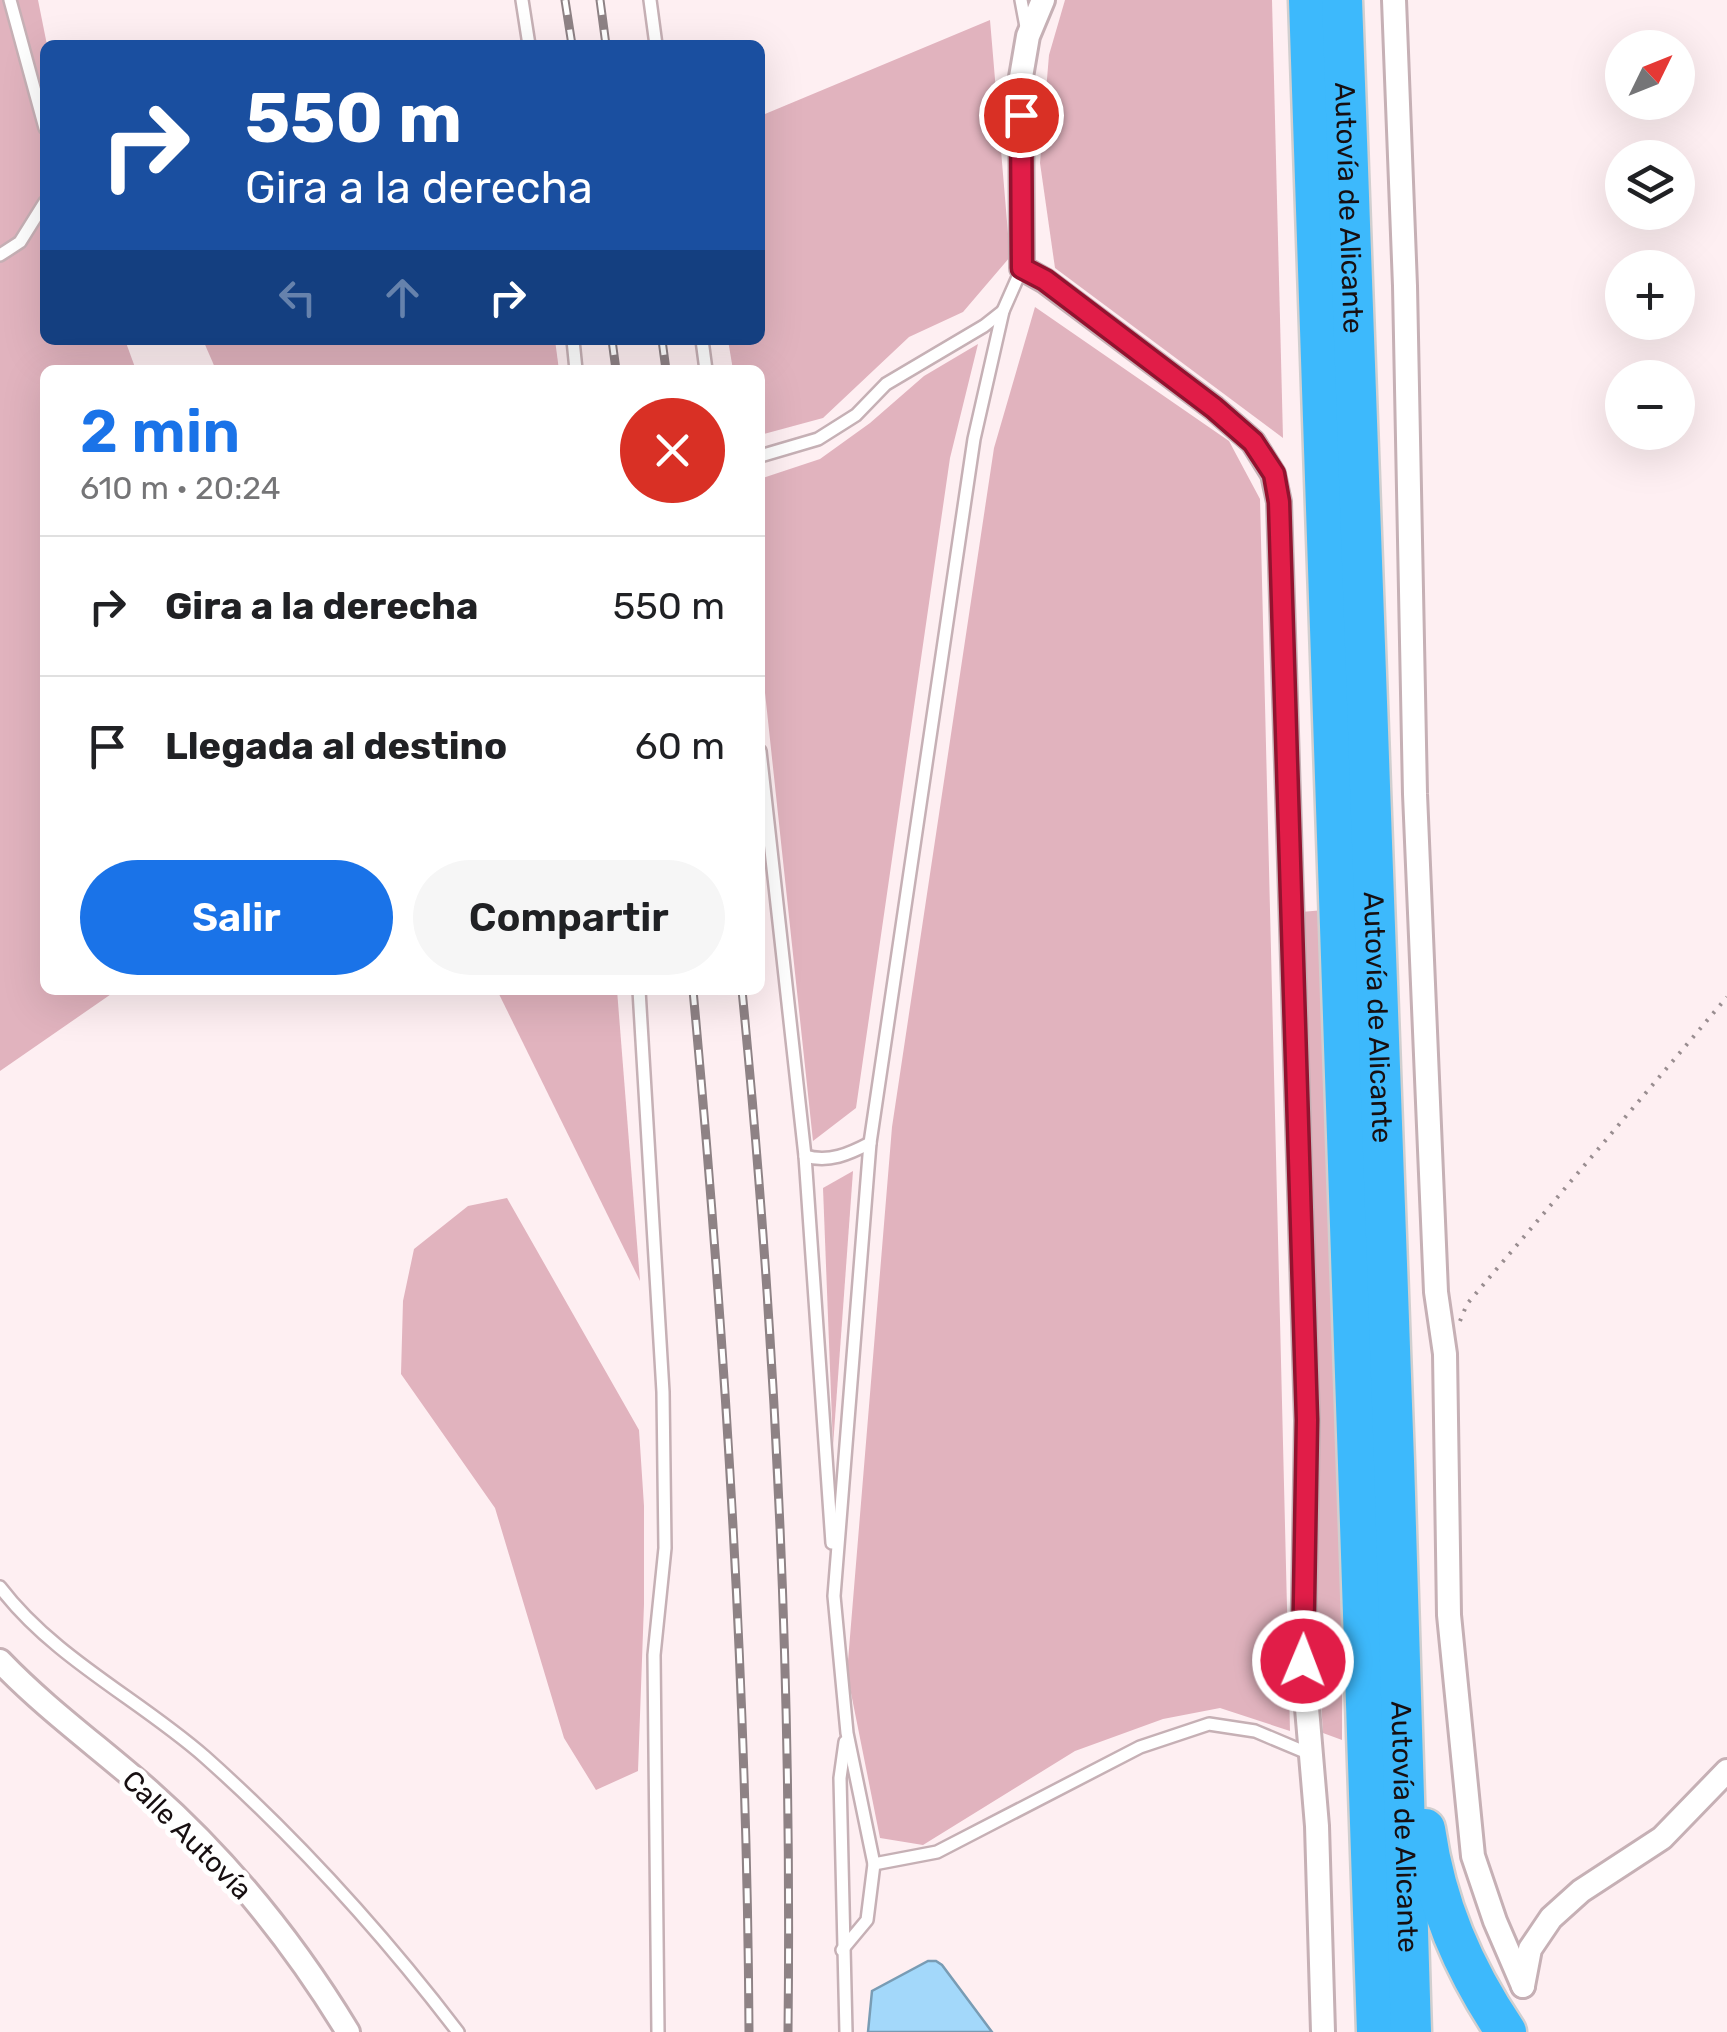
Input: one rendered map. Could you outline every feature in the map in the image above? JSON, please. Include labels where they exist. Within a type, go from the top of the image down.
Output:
[{"type":"highway","name":"Autovía de Alicante","points":[[1309,0],[1376,2032]]},
{"type":"highway","name":"Autovía de Alicante","points":[[1342,0],[1411,2032]]},
{"type":"highway","points":[[1400,1718],[1416,1760],[1432,1874],[1449,1930],[1469,1974],[1506,2032]]},
{"type":"highway","points":[[1355,2032],[1359,1970],[1373,1921]]},
{"type":"street","points":[[1043,0],[1028,36],[1021,77],[1022,268],[1045,280],[1253,442],[1274,474],[1279,502],[1306,1400],[1303,1661],[1312,1755],[1322,2032]]},
{"type":"street","points":[[1394,0],[1422,970],[1436,1292],[1445,1354],[1449,1616],[1473,1856],[1494,1920],[1524,1986],[1530,1949],[1551,1918],[1581,1891],[1662,1838],[1727,1771]]},
{"type":"street","name":"Calle Autovía","points":[[0,1661],[36,1698],[150,1792],[220,1860],[274,1923],[348,2032]]},
{"type":"lane","points":[[10,0],[40,110]]},
{"type":"lane","points":[[522,0],[527,40]]},
{"type":"lane","points":[[650,0],[655,40]]},
{"type":"lane","points":[[1021,0],[1028,36]]},
{"type":"lane","points":[[0,255],[20,242],[40,210]]},
{"type":"lane","points":[[835,1587],[870,1143],[968,473],[1002,311],[1022,268]]},
{"type":"lane","points":[[765,455],[818,439],[856,415],[886,384],[984,326],[1002,311]]},
{"type":"lane","points":[[765,796],[805,1156],[847,1733],[874,1864],[867,1920],[842,1950]]},
{"type":"lane","points":[[639,995],[664,1392],[665,1548],[654,1655],[658,2032]]},
{"type":"lane","points":[[805,1156],[844,1156],[870,1143]]},
{"type":"lane","points":[[0,1587],[18,1610],[202,1756],[316,1866],[403,1960],[458,2032]]},
{"type":"lane","points":[[874,1864],[936,1852],[1140,1746],[1210,1724],[1254,1731],[1312,1755]]},
{"type":"lane","points":[[846,2032],[840,1778],[847,1733]]},
{"type":"path","points":[[1445,1354],[1468,1304],[1727,997]]},
{"type":"shaded area","points":[[0,0],[38,0],[46,40],[40,40],[40,345],[127,345],[134,365],[40,365],[40,995],[110,995],[0,1071]]},
{"type":"shaded area","points":[[1065,0],[1272,0],[1283,438],[1055,268],[1040,163],[1049,55]]},
{"type":"shaded area","points":[[990,20],[1010,257],[963,312],[909,337],[823,418],[765,434],[765,365],[732,365],[729,345],[765,345],[765,114]]},
{"type":"shaded area","points":[[1035,307],[1229,441],[1260,499],[1290,1731],[1220,1708],[1163,1719],[1075,1751],[923,1845],[880,1838],[847,1673],[892,1127],[994,448]]},
{"type":"shaded area","points":[[978,344],[950,458],[856,1108],[813,1141],[765,693],[765,477],[820,459],[870,423],[924,376]]},
{"type":"shaded area","points":[[205,345],[556,345],[558,365],[214,365]]},
{"type":"shaded area","points":[[1324,910],[1343,1442],[1342,1740],[1323,1733],[1314,1591],[1301,912]]},
{"type":"shaded area","points":[[499,995],[617,995],[640,1281]]},
{"type":"shaded area","points":[[853,1171],[833,1446],[823,1188]]},
{"type":"shaded area","points":[[507,1198],[639,1430],[644,1604],[638,1771],[596,1790],[564,1738],[495,1508],[401,1374],[403,1301],[414,1249],[468,1206]]},
{"type":"water","points":[[928,1961],[942,1965],[992,2032],[868,2032],[872,1991]]},
{"type":"railway","points":[[565,0],[571,40]]},
{"type":"railway","points":[[600,0],[605,40]]},
{"type":"railway","points":[[613,345],[615,365]]},
{"type":"railway","points":[[663,345],[665,365]]},
{"type":"railway","points":[[693,995],[715,1250],[739,1641],[749,2032]]},
{"type":"railway","points":[[742,995],[764,1250],[779,1510],[787,1771],[788,2032]]},
{"type":"route","points":[[1021,115],[1022,268],[1045,280],[1214,408],[1253,442],[1274,474],[1279,502],[1307,1420],[1303,1661]]}]
